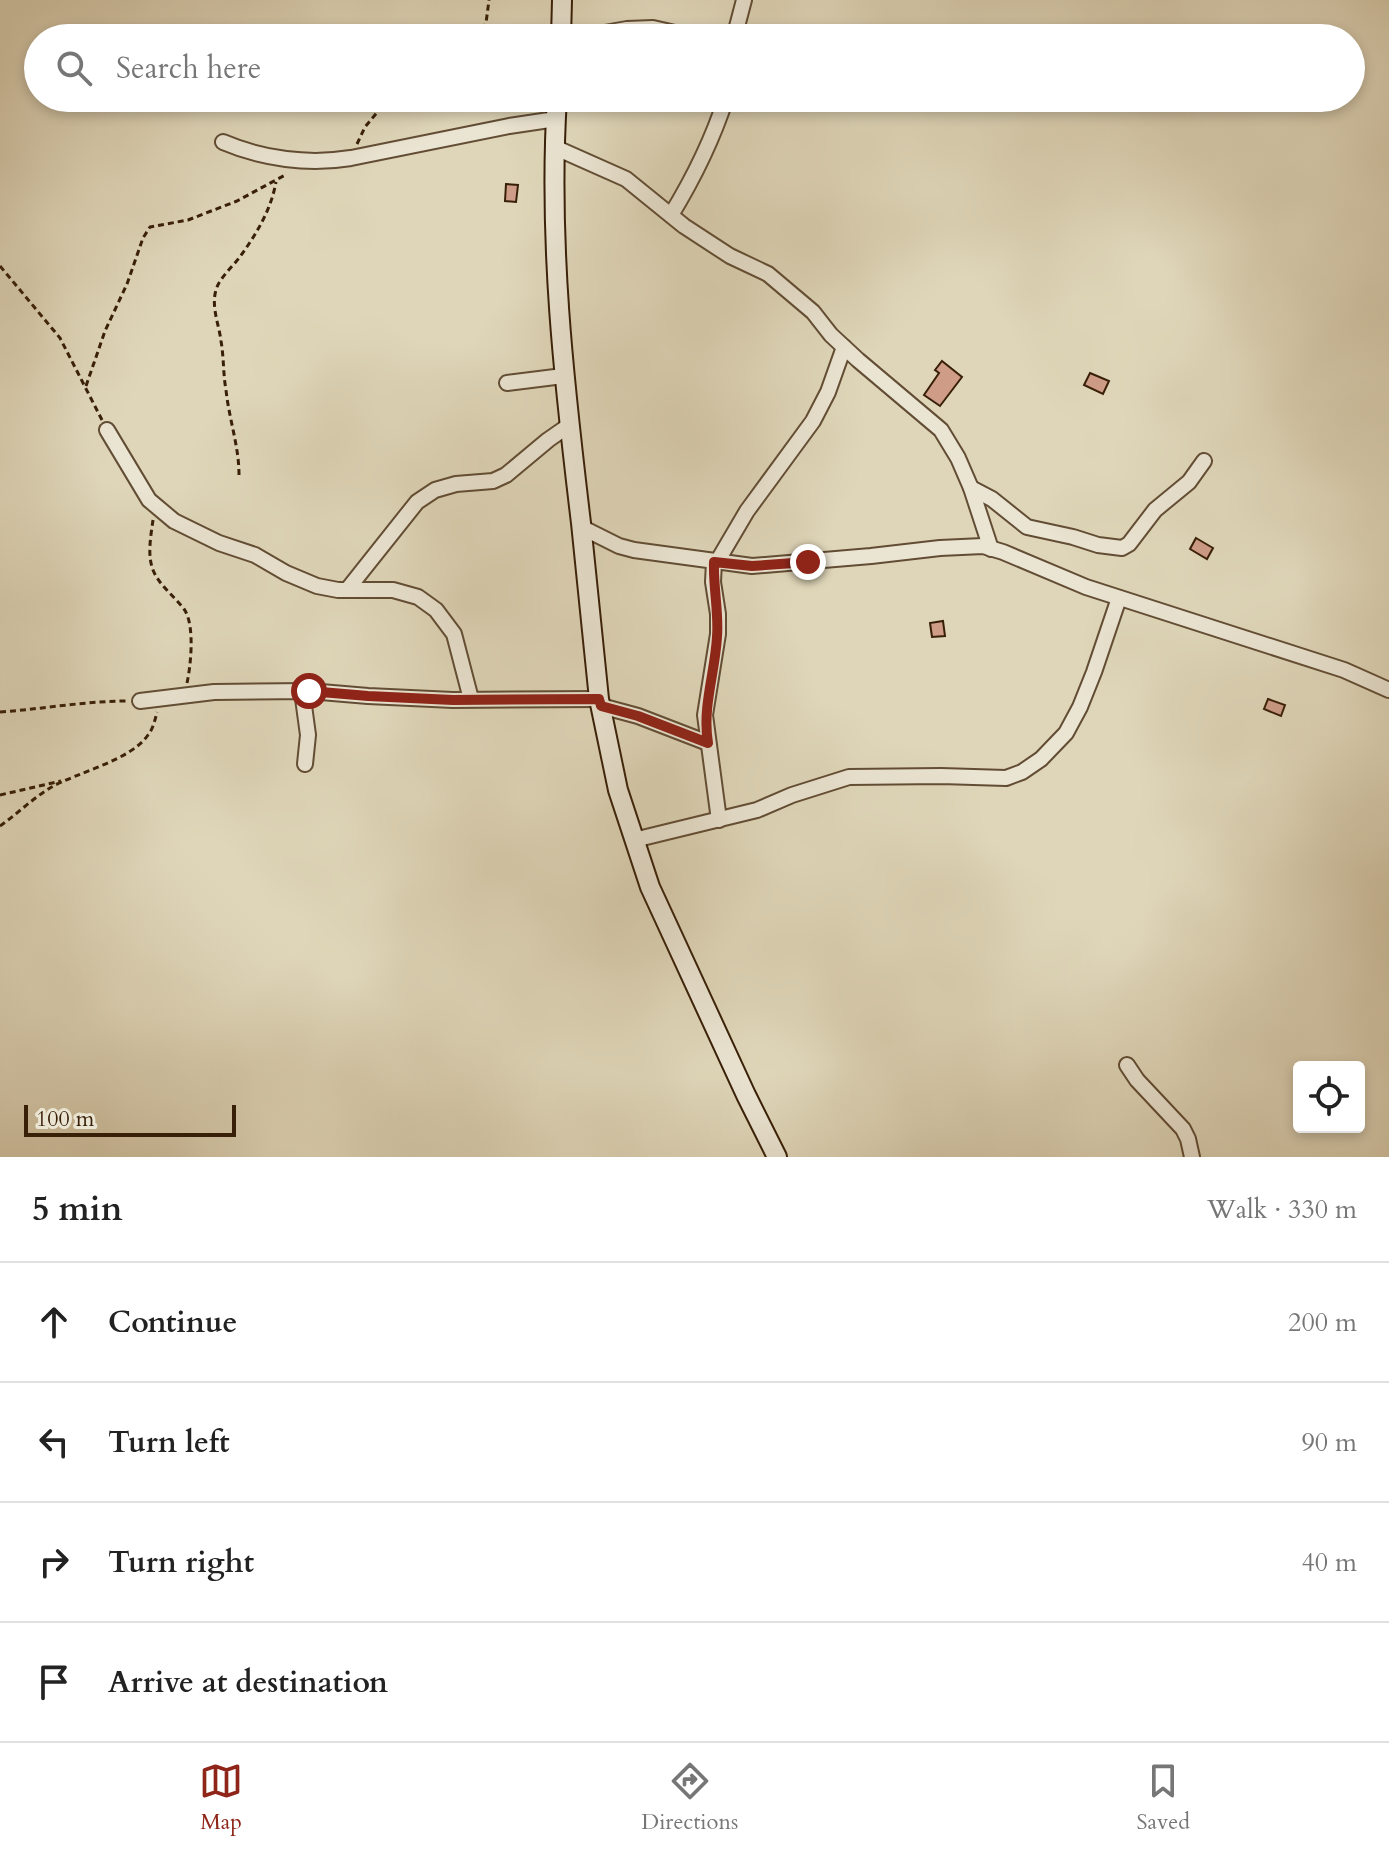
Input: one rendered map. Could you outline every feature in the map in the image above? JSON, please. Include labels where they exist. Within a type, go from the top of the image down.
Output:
[{"type":"street","points":[[561,24],[562,0]]},
{"type":"street","points":[[738,24],[744,0]]},
{"type":"street","points":[[556,112],[556,264],[563,376],[600,703],[618,790],[650,887],[777,1157]]},
{"type":"street","points":[[671,215],[721,112]]},
{"type":"street","points":[[223,142],[262,156],[310,160],[351,158],[556,119]]},
{"type":"street","points":[[554,147],[626,179],[730,256],[768,274],[813,312],[844,347],[941,430],[971,488],[991,549]]},
{"type":"street","points":[[719,820],[705,715],[718,634],[713,582],[715,562],[747,511],[813,421],[828,392],[844,347]]},
{"type":"street","points":[[507,383],[563,376]]},
{"type":"street","points":[[347,590],[417,502],[435,490],[456,484],[493,481],[506,475],[568,426]]},
{"type":"street","points":[[107,430],[149,500],[174,521],[219,543],[255,555],[317,586],[347,590],[393,590],[418,597],[436,610],[454,634],[471,699]]},
{"type":"street","points":[[971,488],[992,499],[1027,527],[1122,548],[1129,544],[1165,500],[1189,482],[1204,461]]},
{"type":"street","points":[[581,527],[634,550],[752,566],[983,546],[1086,587],[1344,670],[1389,690]]},
{"type":"street","points":[[634,840],[757,810],[849,777],[1006,778],[1022,772],[1041,759],[1066,733],[1094,672],[1119,598]]},
{"type":"street","points":[[140,701],[214,692],[302,691],[600,703],[708,743]]},
{"type":"street","points":[[302,691],[308,735],[305,764]]},
{"type":"street","points":[[1127,1065],[1183,1129],[1192,1157]]},
{"type":"path","points":[[485,24],[489,0]]},
{"type":"path","points":[[351,158],[365,127],[377,112]]},
{"type":"path","points":[[86,386],[105,331],[150,227],[188,220],[237,201],[310,160]]},
{"type":"path","points":[[239,475],[239,459],[225,390],[215,297],[217,287],[259,227],[273,199],[276,181]]},
{"type":"path","points":[[0,266],[60,338],[107,430]]},
{"type":"path","points":[[154,504],[150,554],[152,567],[190,623],[189,678],[179,696]]},
{"type":"path","points":[[0,826],[65,780],[136,747],[148,736],[161,699]]},
{"type":"path","points":[[0,712],[103,701],[140,701]]},
{"type":"path","points":[[0,795],[65,780]]},
{"type":"building","points":[[506,184],[518,185],[516,202],[505,201]]},
{"type":"building","points":[[942,361],[962,377],[940,406],[924,395],[939,373],[935,370]]},
{"type":"building","points":[[1090,373],[1109,381],[1103,394],[1084,385]]},
{"type":"building","points":[[1196,538],[1213,548],[1207,559],[1190,549]]},
{"type":"building","points":[[943,621],[945,636],[932,637],[930,623]]},
{"type":"building","points":[[1268,699],[1285,705],[1281,716],[1264,709]]},
{"type":"route","points":[[309,691],[453,700],[599,699],[601,706],[638,716],[708,743],[705,715],[718,634],[714,562],[752,566],[808,562]]}]
